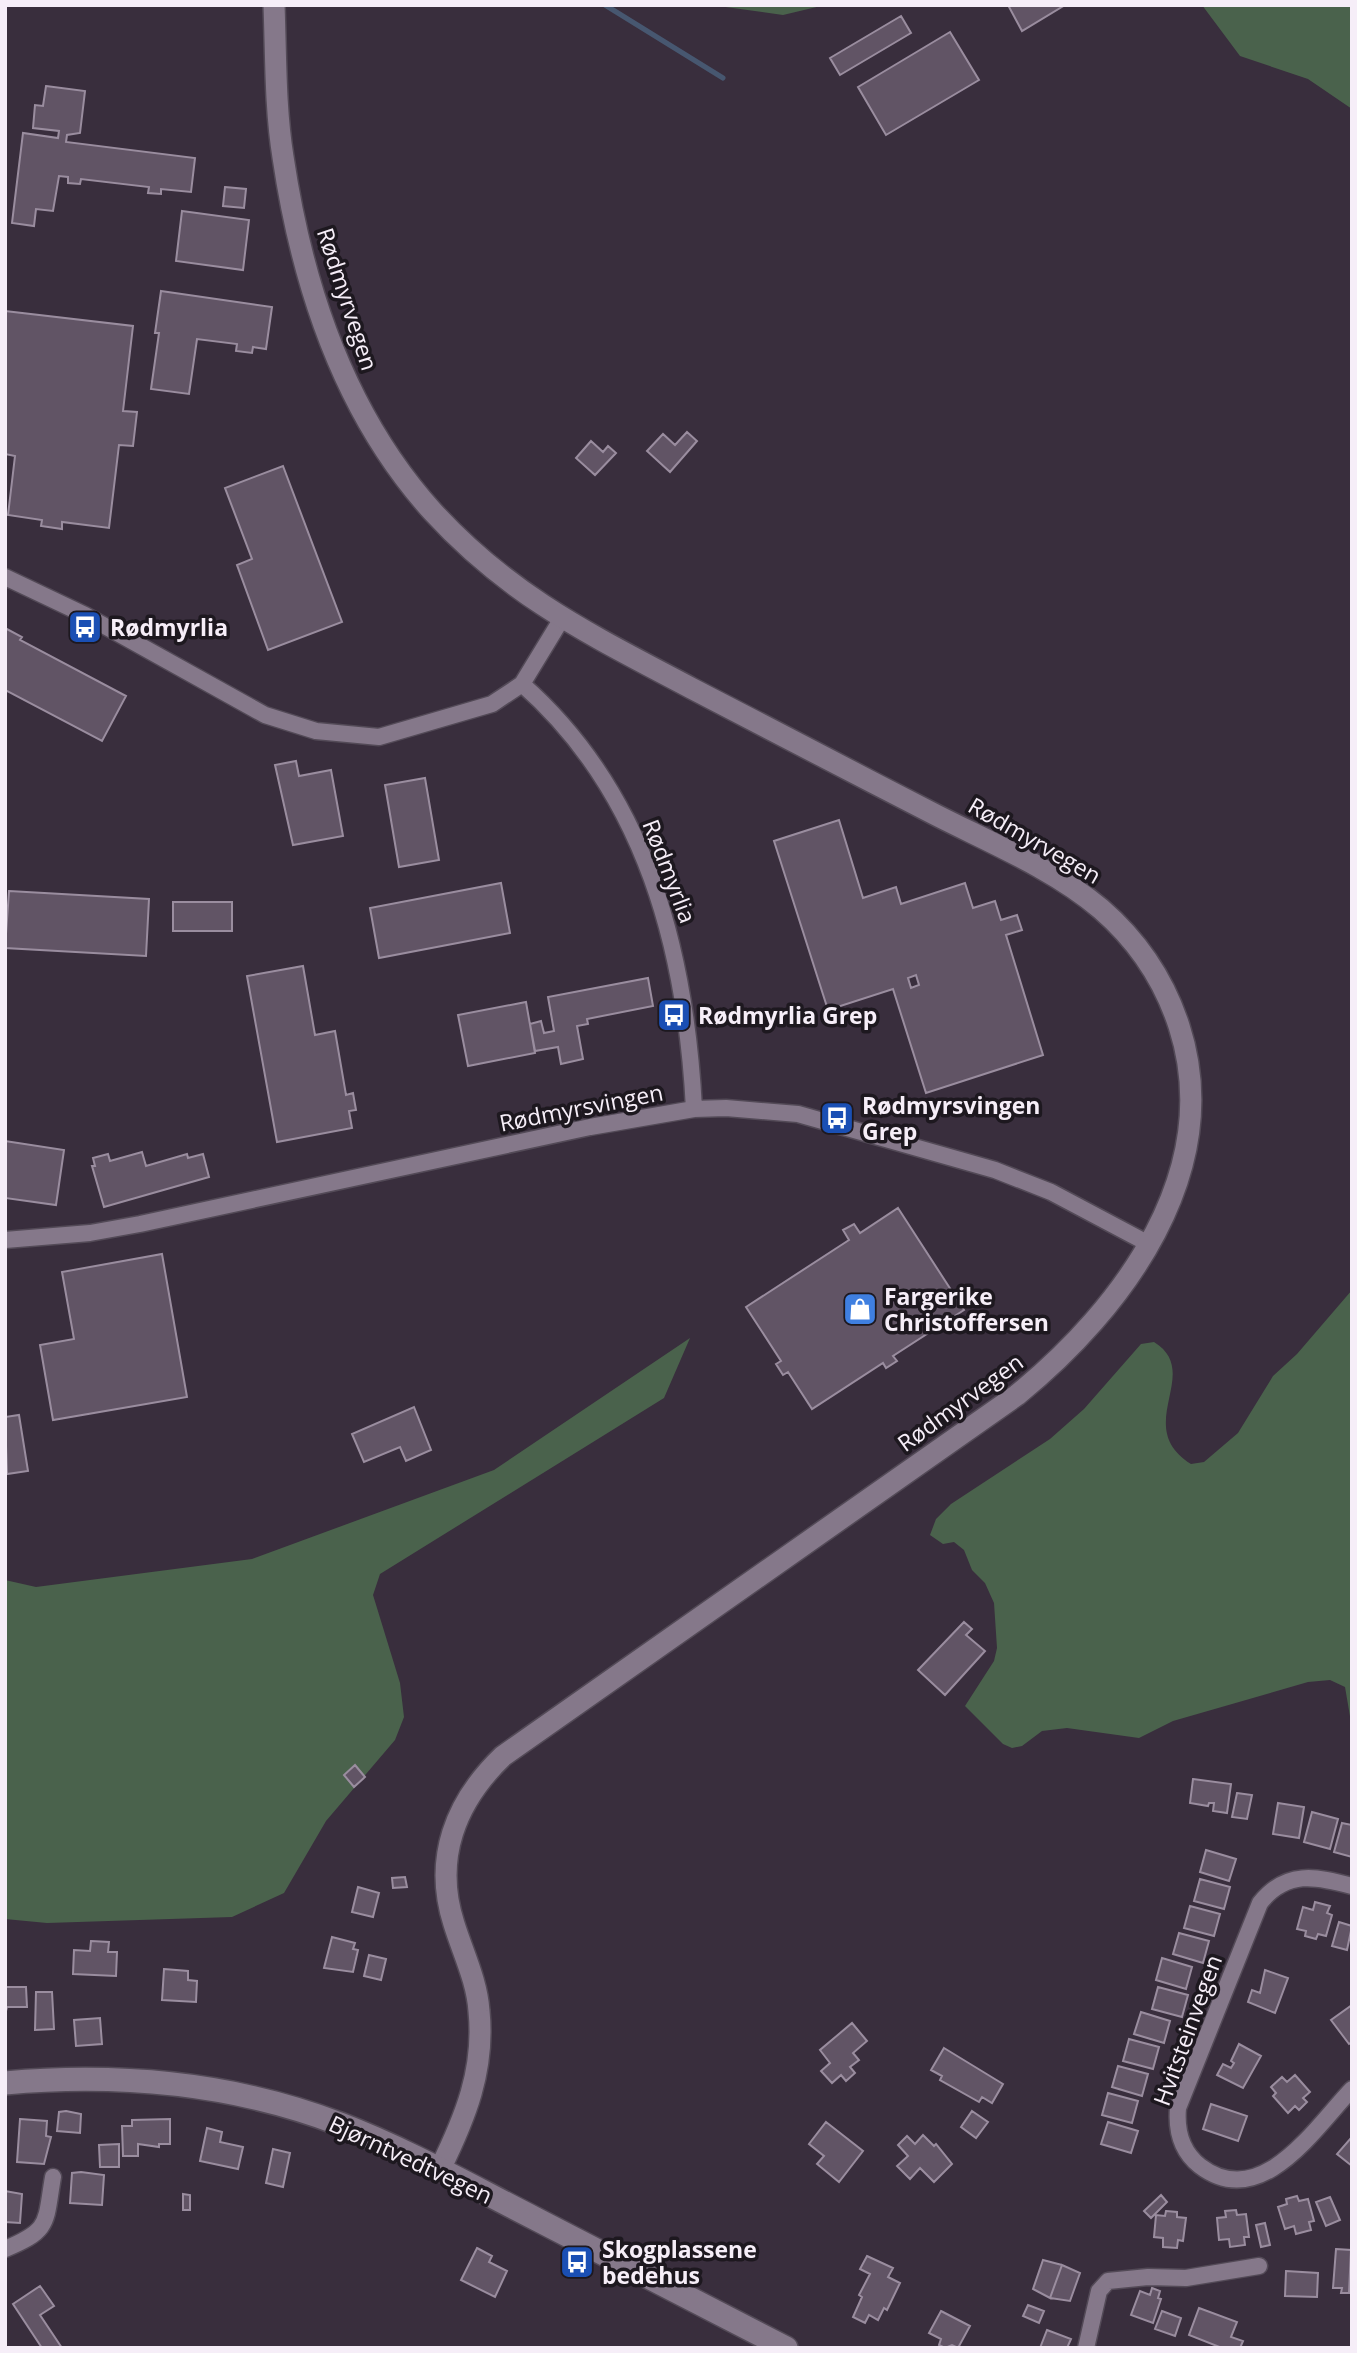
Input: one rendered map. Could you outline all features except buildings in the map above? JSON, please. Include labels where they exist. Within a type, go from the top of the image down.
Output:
[{"type":"main road","name":"Bjørntvedtvegen","points":[[5,2083],[119,2079],[231,2093],[337,2123],[440,2169],[786,2348]]},
{"type":"street","name":"Rødmyrvegen","points":[[274,5],[277,103],[291,201],[317,303],[349,387],[389,455],[433,512],[485,563],[561,620],[1042,871],[1096,904],[1125,933],[1150,965],[1175,1012],[1183,1038],[1191,1094],[1189,1126],[1179,1177],[1149,1244],[1121,1287],[1074,1345],[1017,1395],[576,1704],[503,1756],[483,1775],[456,1817],[449,1840],[445,1885],[451,1914],[477,1991],[479,2069],[469,2105],[440,2169]]},
{"type":"street","points":[[5,577],[85,615],[265,715],[316,731],[379,737],[492,704],[522,684],[561,620]]},
{"type":"street","name":"Rødmyrlia","points":[[522,684],[567,726],[582,746],[648,866],[669,926],[679,972],[694,1109]]},
{"type":"street","name":"Rødmyrsvingen","points":[[5,1240],[56,1237],[140,1224],[534,1138],[694,1109],[726,1108],[798,1114],[922,1148],[1034,1185],[1149,1244]]},
{"type":"street","name":"Hvitsteinvegen","points":[[1352,1886],[1310,1876],[1299,1877],[1279,1884],[1260,1903],[1178,2108],[1178,2131],[1188,2154],[1205,2169],[1227,2176],[1249,2177],[1284,2162],[1352,2090]]},
{"type":"street","points":[[5,2249],[33,2237],[41,2230],[53,2177]]},
{"type":"street","points":[[1086,2348],[1099,2291],[1108,2281],[1138,2277],[1186,2278],[1259,2266]]},
{"type":"green space","points":[[711,5],[825,5],[783,15]]},
{"type":"green space","points":[[1202,5],[1352,5],[1352,109],[1308,79],[1240,56]]},
{"type":"green space","points":[[1352,1290],[1352,1728],[1345,1687],[1330,1680],[1308,1682],[1173,1721],[1139,1738],[1067,1728],[1042,1731],[1022,1746],[1012,1748],[1003,1744],[965,1706],[994,1661],[997,1648],[994,1603],[985,1583],[972,1570],[964,1550],[954,1542],[943,1544],[930,1535],[936,1519],[951,1504],[1050,1439],[1084,1409],[1141,1344],[1154,1342],[1167,1355],[1172,1369],[1166,1417],[1167,1433],[1174,1449],[1191,1464],[1204,1462],[1238,1433],[1273,1376],[1297,1354]]},
{"type":"green space","points":[[690,1338],[664,1398],[380,1574],[373,1595],[400,1683],[404,1717],[395,1740],[326,1821],[284,1893],[232,1917],[47,1923],[5,1919],[5,1580],[36,1587],[252,1559],[494,1470]]},
{"type":"waterway","points":[[605,5],[723,78]]},
{"type":"place","name":"Rødmyrlia","points":[[85,627]]},
{"type":"place","name":"Rødmyrlia Grep","points":[[674,1015]]},
{"type":"place","name":"Rødmyrsvingen Grep","points":[[837,1118]]},
{"type":"place","name":"Fargerike Christoffersen","points":[[860,1309]]},
{"type":"place","name":"Skogplassene bedehus","points":[[577,2262]]}]
